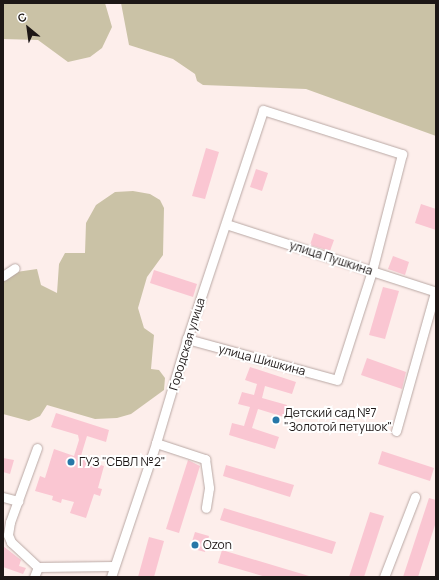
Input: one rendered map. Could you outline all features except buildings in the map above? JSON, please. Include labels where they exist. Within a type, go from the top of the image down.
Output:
[{"type":"street","name":"Городская улица","points":[[111,577],[156,443],[187,339],[264,110],[402,154],[372,271]]},
{"type":"street","name":"улица Пушкина","points":[[226,224],[436,292]]},
{"type":"street","points":[[3,276],[15,268]]},
{"type":"street","name":"улица Шишкина","points":[[187,339],[337,380],[372,271]]},
{"type":"street","points":[[396,431],[436,292]]},
{"type":"street","points":[[156,443],[205,459],[209,488],[206,508]]},
{"type":"street","points":[[37,448],[18,501],[8,535],[11,542],[38,567],[114,566]]},
{"type":"street","points":[[3,497],[18,501]]},
{"type":"street","points":[[384,577],[415,497]]},
{"type":"street","points":[[34,577],[38,567]]},
{"type":"shaded area","points":[[3,3],[105,3],[112,27],[102,48],[90,57],[68,62],[38,40],[3,39]]},
{"type":"shaded area","points":[[121,3],[436,3],[436,136],[306,89],[203,85],[197,81],[195,74],[173,59],[129,45]]},
{"type":"shaded area","points":[[133,191],[150,194],[160,200],[164,208],[163,255],[147,277],[138,308],[144,328],[154,335],[151,369],[159,370],[165,378],[164,390],[131,414],[117,418],[95,419],[47,405],[40,416],[29,421],[3,414],[3,274],[37,269],[41,285],[57,293],[59,264],[65,253],[85,253],[86,223],[96,205],[115,192]]},
{"type":"place","name":"Детский сад №7 \"Золотой петушок\"","points":[[276,420]]},
{"type":"place","name":"ГУЗ \"СБВЛ №2\"","points":[[71,462]]},
{"type":"place","name":"Ozon","points":[[195,545]]}]
